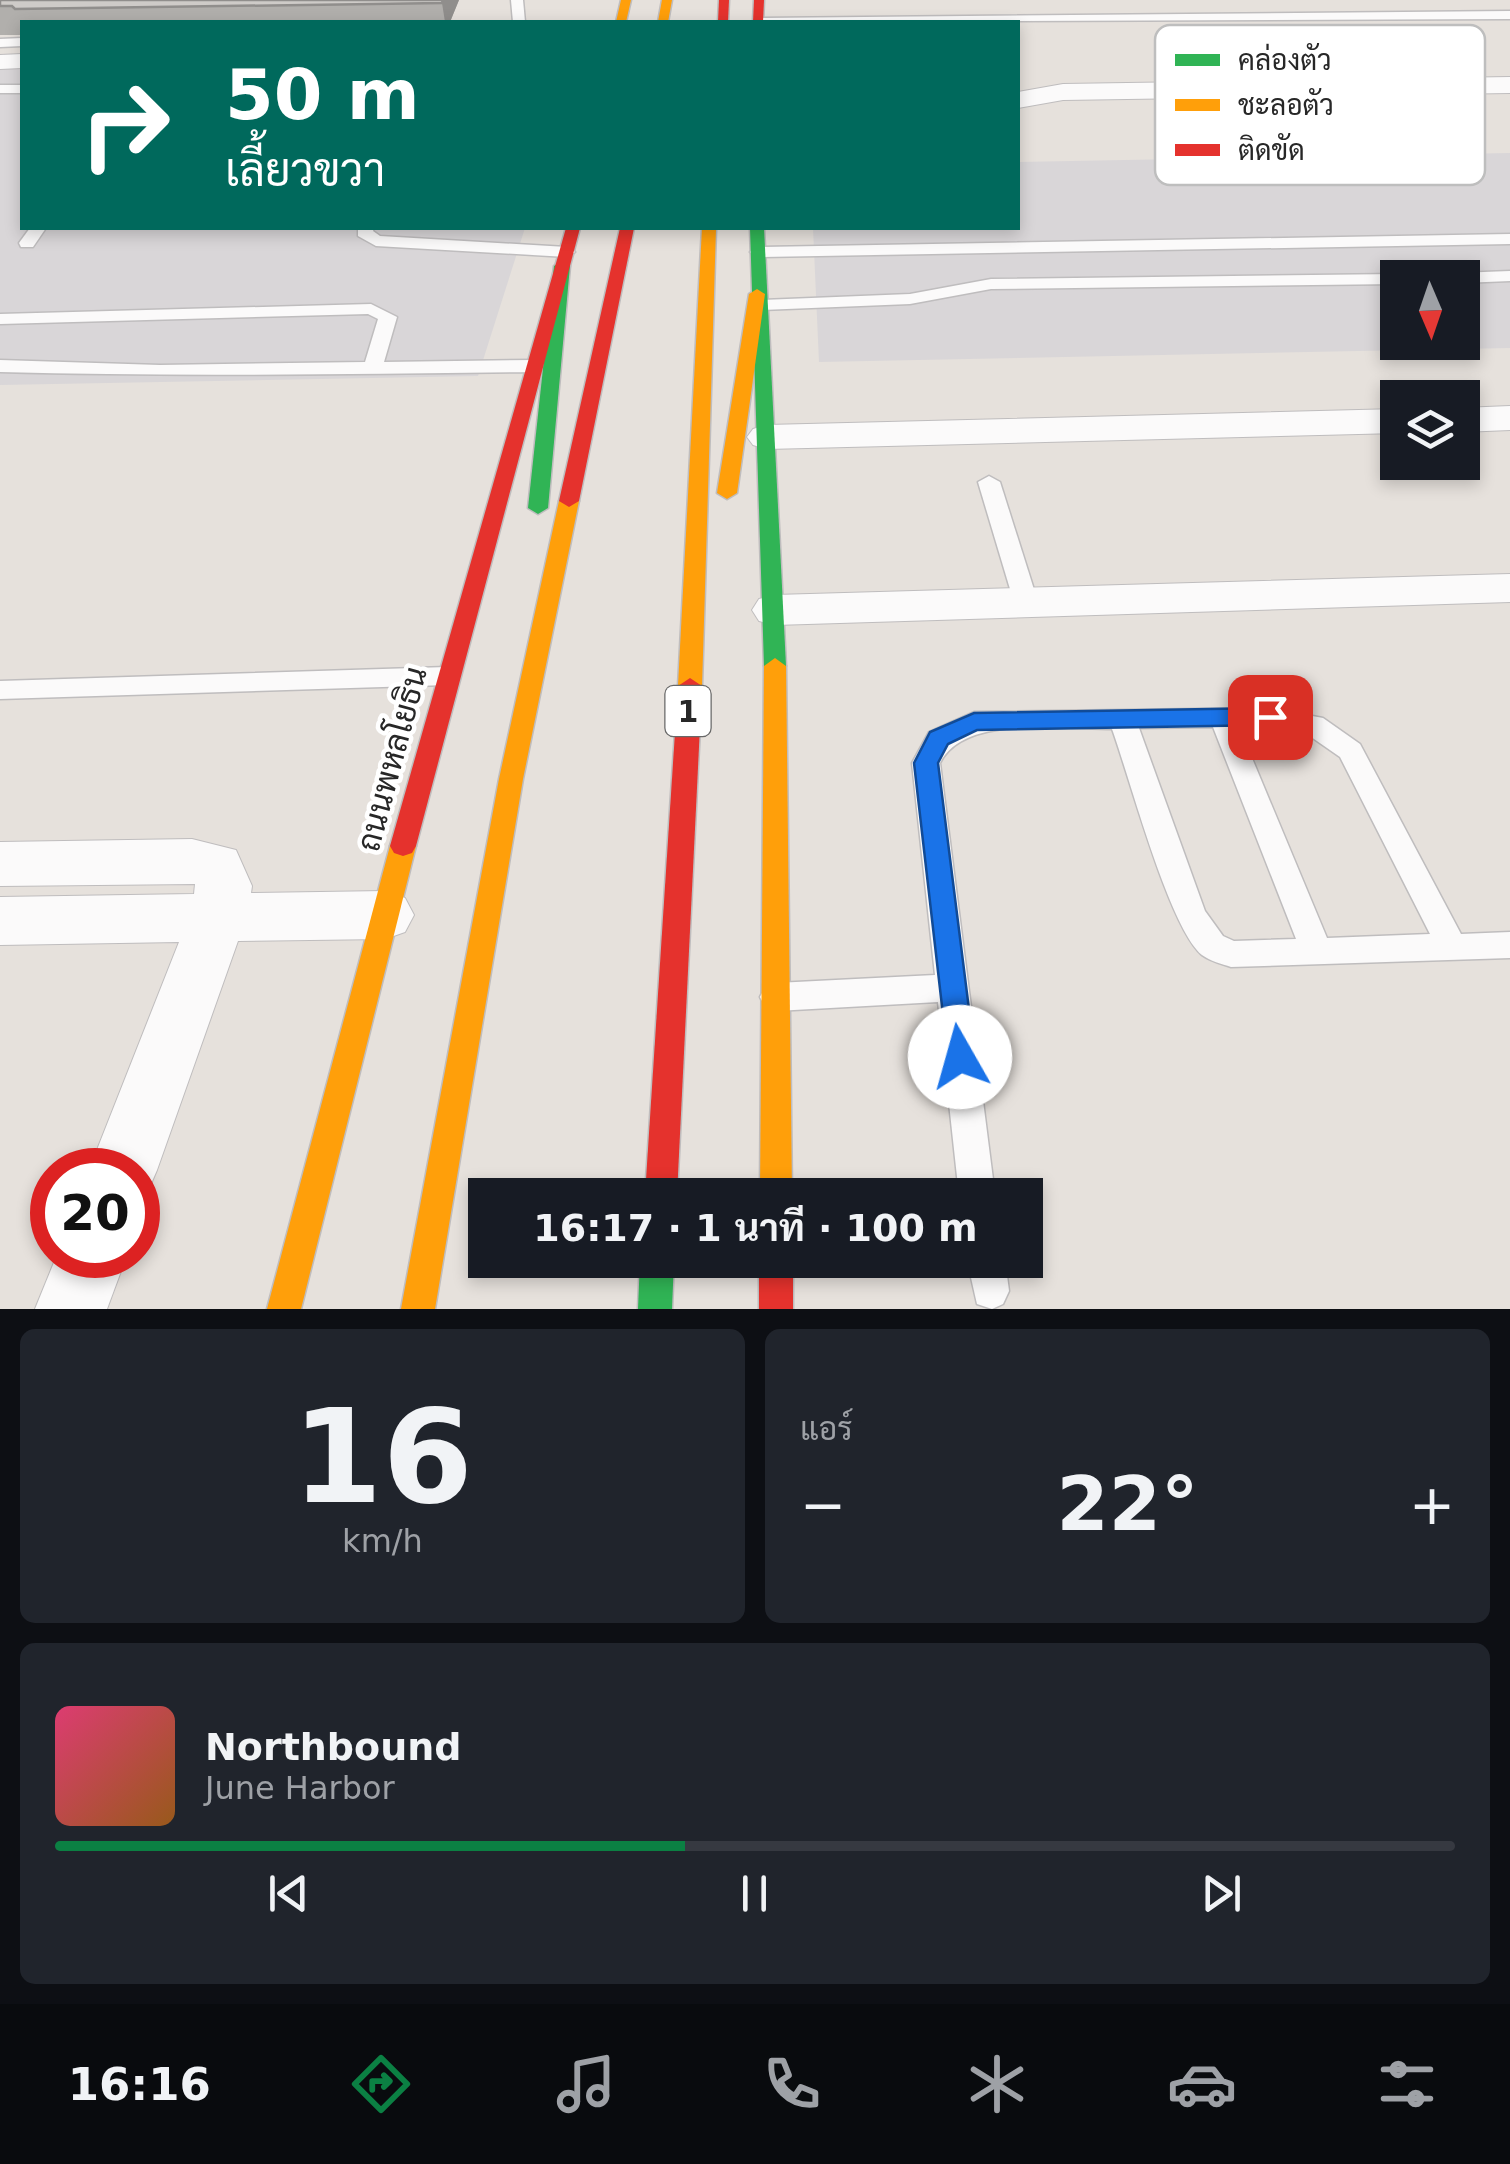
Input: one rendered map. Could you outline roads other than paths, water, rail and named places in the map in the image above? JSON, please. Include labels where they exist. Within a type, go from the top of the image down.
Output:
[{"type":"main road","name":"ถนนพหลโยธิน","points":[[284,1309],[448,676],[572,230]]},
{"type":"main road","points":[[418,1309],[511,779],[627,230]]},
{"type":"main road","name":"1","points":[[662,1178],[686,769],[709,230]]},
{"type":"main road","points":[[757,230],[775,610],[776,1178]]},
{"type":"main road","points":[[537,523],[564,259]]},
{"type":"main road","points":[[686,769],[759,300]]},
{"type":"main road","points":[[511,779],[533,562]]},
{"type":"main road","points":[[655,1309],[657,1278]]},
{"type":"main road","points":[[776,1278],[776,1309]]},
{"type":"street","points":[[1020,82],[1063,92]]},
{"type":"street","points":[[1485,85],[1510,85]]},
{"type":"street","points":[[1020,100],[1063,92],[1155,90]]},
{"type":"street","points":[[1480,419],[1510,418]]},
{"type":"street","points":[[767,437],[1380,421]]},
{"type":"street","points":[[775,610],[1025,599],[1510,588]]},
{"type":"street","points":[[0,864],[192,861],[216,866],[224,886],[218,916],[131,1148]]},
{"type":"street","points":[[0,921],[385,915]]},
{"type":"street","points":[[72,1309],[83,1278]]},
{"type":"lane","points":[[973,20],[1510,15]]},
{"type":"lane","points":[[27,243],[37,230]]},
{"type":"lane","points":[[365,230],[376,241],[564,259]]},
{"type":"lane","points":[[758,252],[1510,239]]},
{"type":"lane","points":[[1480,277],[1510,276]]},
{"type":"lane","points":[[759,300],[910,299],[978,284],[1380,279]]},
{"type":"lane","points":[[0,319],[371,309],[388,317],[372,368]]},
{"type":"lane","points":[[0,366],[160,371],[533,366]]},
{"type":"lane","points":[[989,482],[1025,599]]},
{"type":"lane","points":[[0,690],[448,676]]},
{"type":"lane","points":[[1122,718],[1199,932],[1230,954],[1510,945]]},
{"type":"lane","points":[[1222,718],[1318,954]]},
{"type":"lane","points":[[975,1178],[926,763],[938,738],[974,722],[1299,718],[1325,727],[1350,750],[1454,948]]},
{"type":"lane","points":[[776,997],[951,988]]}]
